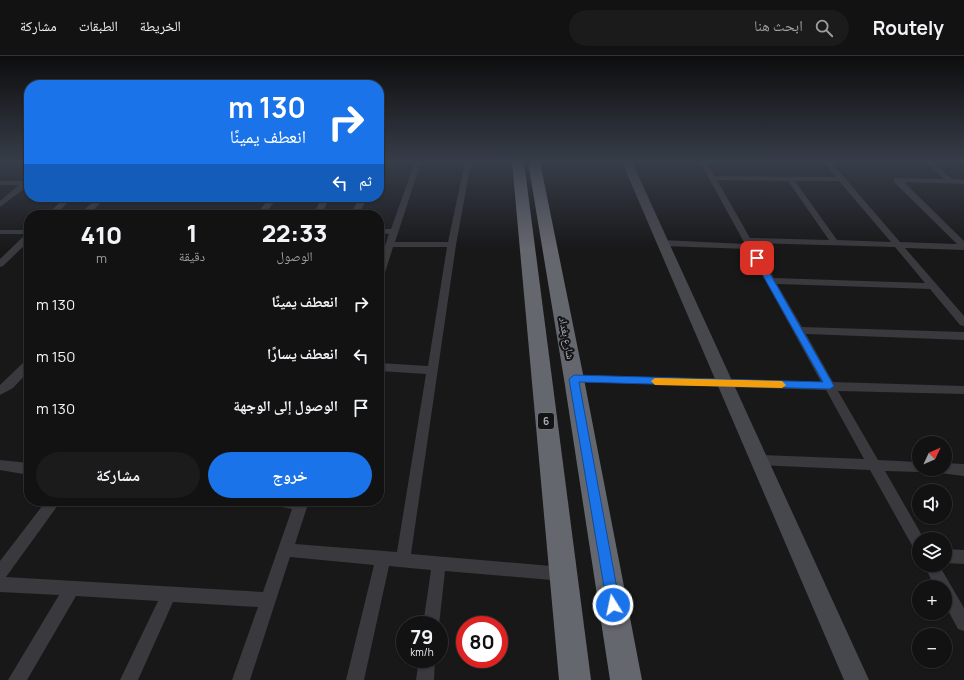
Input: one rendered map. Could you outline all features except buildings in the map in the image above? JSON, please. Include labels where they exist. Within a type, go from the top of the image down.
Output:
[{"type":"highway","name":"6","points":[[521,191],[575,680]]},
{"type":"highway","name":"شارع بغداد","points":[[539,191],[574,379],[626,680]]},
{"type":"street","points":[[0,205],[18,191]]},
{"type":"street","points":[[384,253],[390,244],[408,191]]},
{"type":"street","points":[[402,560],[452,245],[462,191]]},
{"type":"street","points":[[640,191],[857,680]]},
{"type":"street","points":[[719,191],[912,532]]},
{"type":"street","points":[[798,191],[835,243]]},
{"type":"street","points":[[852,191],[964,323]]},
{"type":"street","points":[[908,191],[964,246]]},
{"type":"street","points":[[56,210],[64,202]]},
{"type":"street","points":[[89,210],[97,202]]},
{"type":"street","points":[[264,210],[270,202]]},
{"type":"street","points":[[384,231],[394,232]]},
{"type":"street","points":[[0,232],[24,232]]},
{"type":"street","points":[[0,264],[24,241]]},
{"type":"street","points":[[663,243],[835,243],[964,246]]},
{"type":"street","points":[[390,244],[452,245]]},
{"type":"street","points":[[770,281],[933,286]]},
{"type":"street","points":[[798,330],[964,336]]},
{"type":"street","points":[[384,367],[432,370]]},
{"type":"street","points":[[0,391],[10,385],[24,370]]},
{"type":"street","points":[[726,383],[964,390]]},
{"type":"street","points":[[759,460],[912,468]]},
{"type":"street","points":[[0,465],[24,468]]},
{"type":"street","points":[[952,469],[964,470]]},
{"type":"street","points":[[0,573],[50,506]]},
{"type":"street","points":[[241,680],[301,506]]},
{"type":"street","points":[[286,550],[563,574]]},
{"type":"street","points":[[952,556],[964,556]]},
{"type":"street","points":[[355,680],[383,558]]},
{"type":"street","points":[[432,616],[439,563]]},
{"type":"street","points":[[0,584],[268,600]]},
{"type":"street","points":[[17,680],[72,589]]},
{"type":"street","points":[[129,680],[169,594]]},
{"type":"street","points":[[952,602],[964,623]]},
{"type":"street","points":[[425,680],[427,668]]},
{"type":"lane","points":[[574,379],[726,383]]},
{"type":"slow traffic","points":[[655,381],[782,385]]},
{"type":"route","points":[[613,605],[574,379],[830,386],[757,258]]}]
